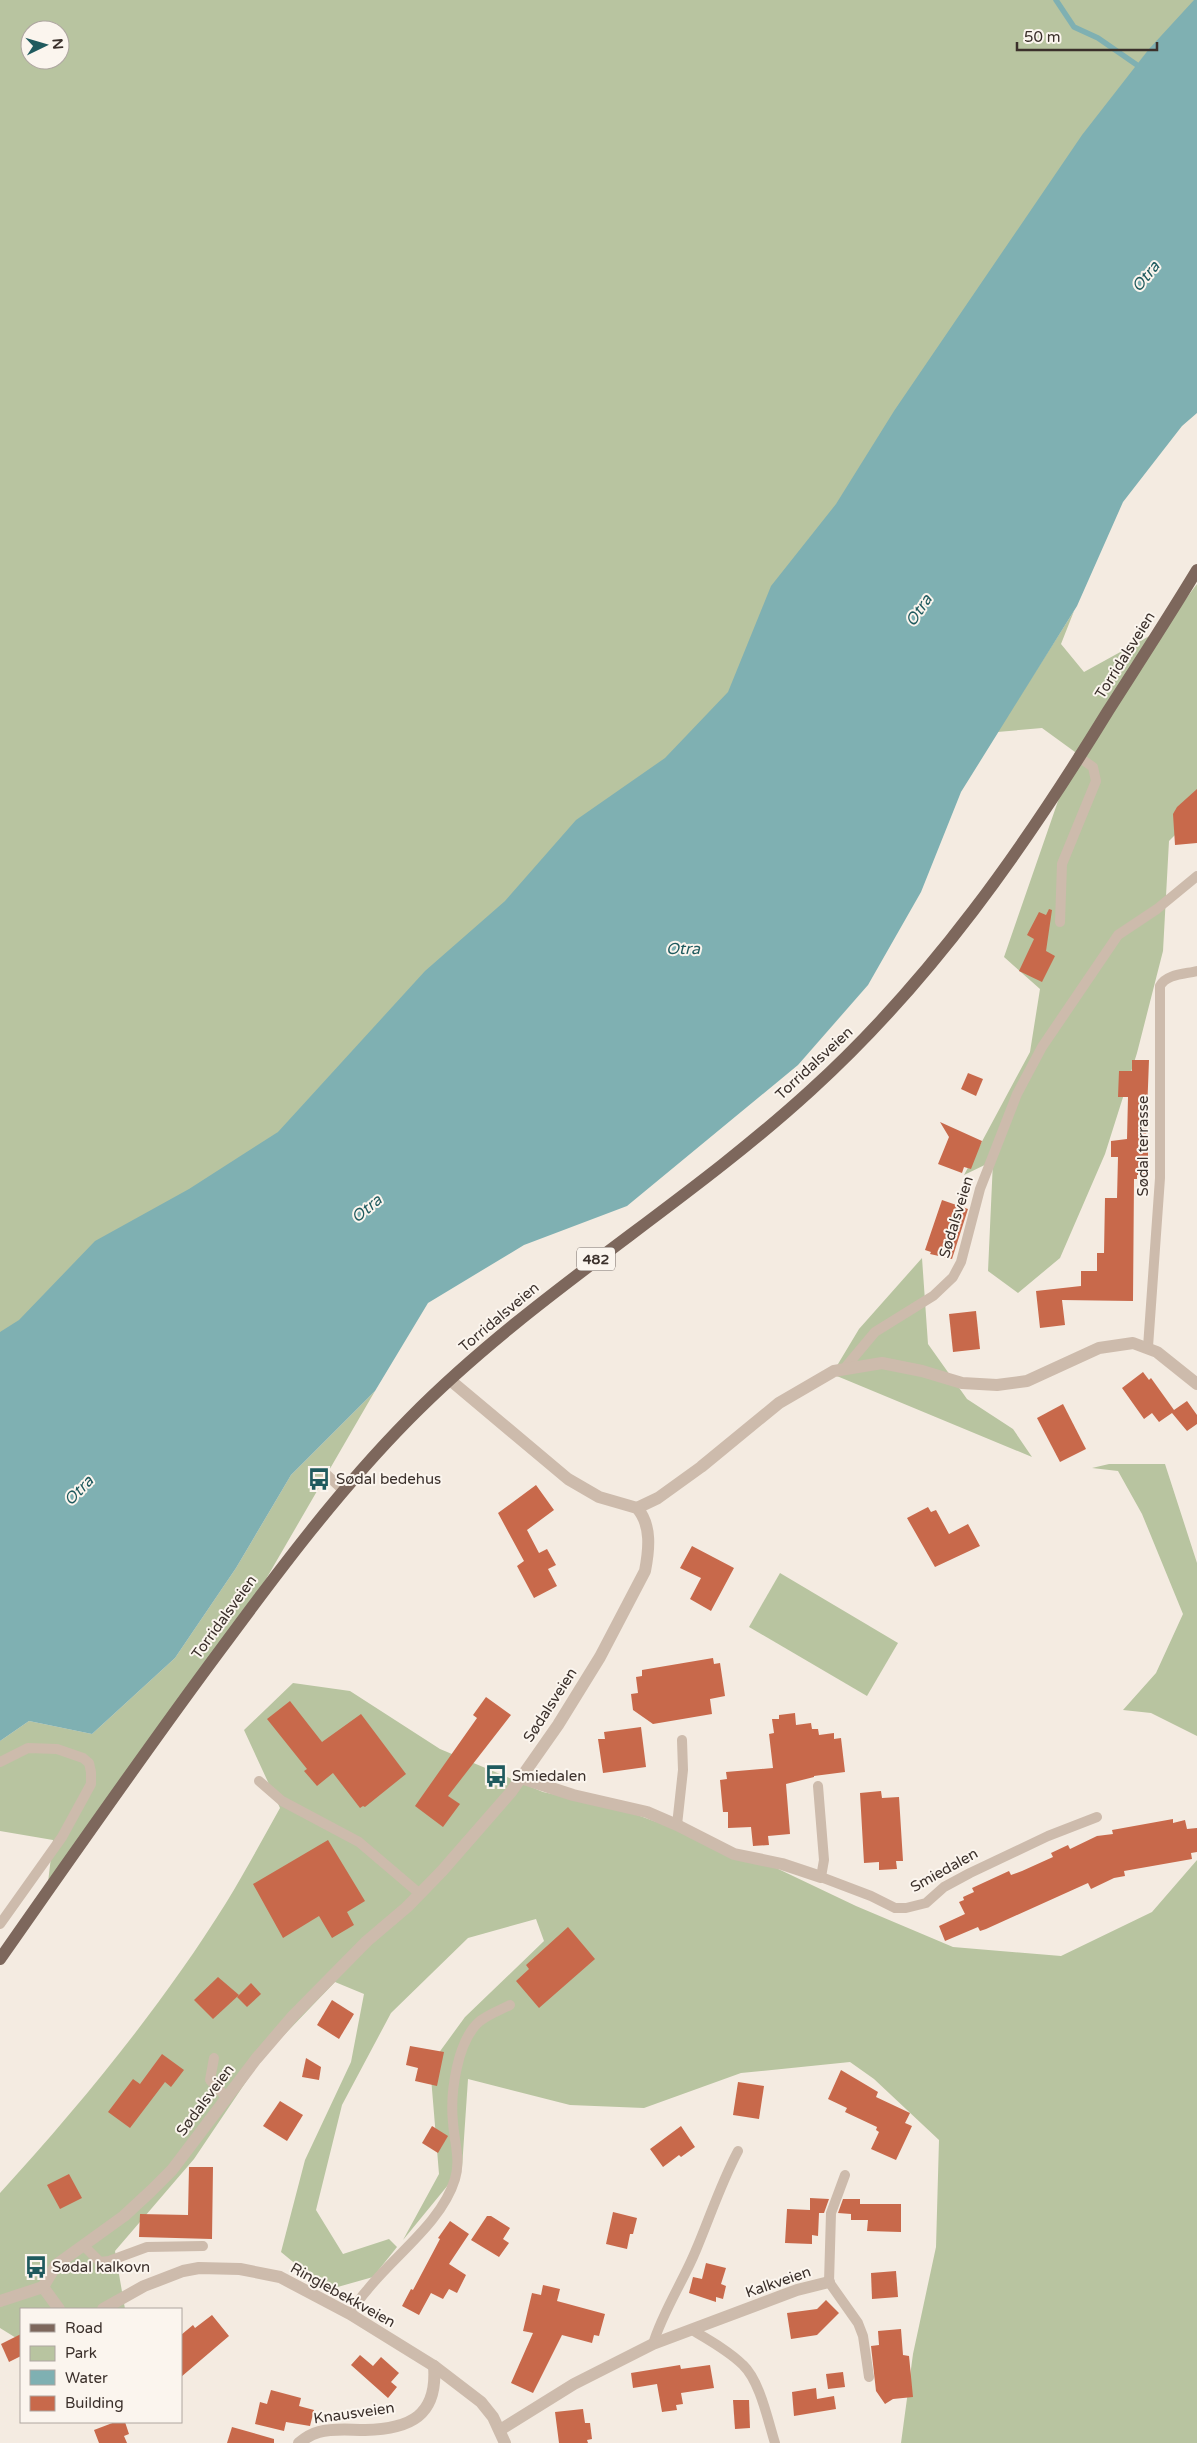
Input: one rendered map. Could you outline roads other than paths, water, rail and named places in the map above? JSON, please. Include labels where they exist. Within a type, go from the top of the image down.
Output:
[{"type":"main road","name":"Torridalsveien","points":[[0,1959],[249,1608],[321,1516],[407,1421],[450,1380],[567,1281],[733,1158],[813,1089],[856,1046],[939,956],[1023,844],[1080,758],[1197,570]]},
{"type":"street","points":[[844,1369],[882,1363],[962,1382],[997,1385],[1026,1381],[1099,1348],[1123,1342],[1148,1347],[1169,1360],[1197,1384]]},
{"type":"street","name":"Sødalsveien","points":[[43,2287],[56,2265],[124,2216],[172,2170],[226,2097],[293,2016],[367,1941],[420,1894],[521,1778],[558,1725],[600,1657],[645,1571],[648,1555],[647,1529],[646,1522],[637,1508],[658,1498],[701,1467],[794,1393],[834,1371],[844,1369]]},
{"type":"street","points":[[450,1380],[568,1479],[599,1496],[637,1508]]},
{"type":"street","name":"Smiedalen","points":[[521,1778],[573,1795],[648,1812],[734,1854],[782,1864],[821,1878]]},
{"type":"street","name":"Ringlebekkveien","points":[[105,2308],[170,2274],[199,2268],[240,2269],[280,2277],[293,2282],[350,2314],[434,2366],[481,2402],[500,2430],[505,2443]]},
{"type":"street","name":"Kalkveien","points":[[500,2430],[574,2384],[653,2344],[797,2290],[829,2282]]},
{"type":"street","points":[[0,2301],[43,2287],[58,2308]]},
{"type":"street","name":"Knausveien","points":[[299,2443],[318,2432],[340,2429],[367,2430],[394,2426],[416,2418],[423,2414],[433,2395],[434,2366]]},
{"type":"lane","points":[[1060,922],[1062,864],[1096,781],[1093,767],[1080,758]]},
{"type":"lane","name":"Sødalsveien","points":[[844,1369],[875,1332],[933,1296],[953,1277],[960,1262],[980,1189],[1016,1094],[1042,1047],[1118,936],[1164,903],[1197,876]]},
{"type":"lane","name":"Sødal terrasse","points":[[1148,1347],[1160,1178],[1160,986],[1162,982],[1172,977],[1197,971]]},
{"type":"lane","points":[[325,1473],[344,1491]]},
{"type":"lane","points":[[677,1825],[682,1770],[682,1740]]},
{"type":"lane","points":[[0,1762],[28,1748],[52,1748],[83,1758],[88,1763],[91,1772],[91,1784],[62,1837],[0,1924]]},
{"type":"lane","points":[[260,1781],[282,1800],[359,1842],[420,1894]]},
{"type":"lane","points":[[818,1786],[824,1860],[821,1878]]},
{"type":"lane","name":"Smiedalen","points":[[821,1878],[871,1896],[895,1908],[906,1908],[926,1902],[944,1887],[970,1873],[1048,1836],[1097,1817]]},
{"type":"lane","points":[[350,2314],[368,2288],[435,2215],[449,2194],[455,2178],[457,2164],[452,2099],[457,2066],[470,2035],[478,2022],[510,2005]]},
{"type":"lane","points":[[214,2058],[210,2080],[226,2097]]},
{"type":"lane","points":[[653,2344],[682,2276],[695,2252],[727,2171],[738,2151]]},
{"type":"lane","name":"Kalkveien","points":[[829,2282],[832,2213],[845,2175]]},
{"type":"lane","points":[[84,2246],[100,2262],[109,2261],[147,2247],[203,2246]]},
{"type":"lane","points":[[829,2282],[858,2323],[863,2336],[869,2378]]},
{"type":"lane","points":[[692,2330],[731,2354],[745,2366],[760,2397],[775,2443]]},
{"type":"water","name":"Otra","points":[[1194,0],[1197,0],[1197,413],[1182,426],[1123,502],[1077,606],[961,792],[921,892],[868,985],[798,1065],[627,1206],[524,1245],[428,1303],[375,1391],[291,1475],[236,1568],[175,1658],[92,1734],[29,1721],[0,1741],[0,1332],[19,1320],[95,1241],[189,1189],[278,1132],[425,971],[505,901],[576,820],[665,758],[728,692],[771,586],[836,504],[894,411],[1082,135],[1149,49]]},
{"type":"waterway","points":[[1056,0],[1074,27],[1098,38],[1137,65]]},
{"type":"place","name":"Sødal bedehus","points":[[319,1479]]},
{"type":"place","name":"Smiedalen","points":[[496,1776]]},
{"type":"place","name":"Sødal kalkovn","points":[[36,2267]]}]
